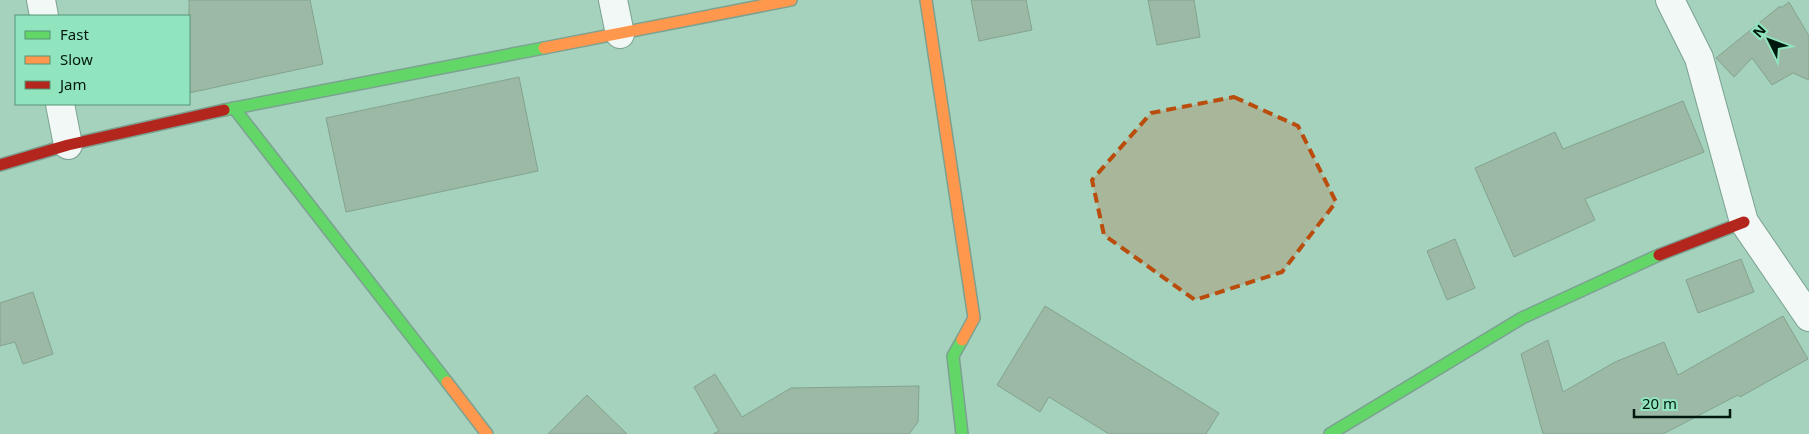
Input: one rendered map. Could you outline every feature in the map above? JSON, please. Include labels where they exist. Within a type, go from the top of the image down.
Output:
[{"type":"street","points":[[41,0],[44,15]]},
{"type":"street","points":[[613,0],[620,34]]},
{"type":"street","points":[[0,165],[68,145],[234,108],[791,0]]},
{"type":"street","points":[[926,0],[974,318],[952,356],[962,434]]},
{"type":"street","points":[[1670,0],[1699,58],[1744,222],[1809,317]]},
{"type":"street","points":[[60,105],[68,145]]},
{"type":"street","points":[[234,108],[487,434]]},
{"type":"street","points":[[1330,434],[1522,318],[1660,254],[1744,222]]},
{"type":"highlighted area","points":[[1234,97],[1298,126],[1336,202],[1282,272],[1195,300],[1104,235],[1092,180],[1151,113]]},
{"type":"building","points":[[189,0],[310,0],[323,64],[190,93]]},
{"type":"building","points":[[971,0],[1026,0],[1032,30],[979,41]]},
{"type":"building","points":[[1148,0],[1194,0],[1200,37],[1157,45]]},
{"type":"building","points":[[1789,2],[1809,36],[1809,80],[1793,73],[1772,85],[1752,58],[1734,77],[1716,58],[1780,6],[1781,8]]},
{"type":"building","points":[[519,77],[538,171],[346,212],[326,118]]},
{"type":"building","points":[[1683,101],[1704,152],[1585,199],[1595,220],[1514,257],[1475,168],[1555,132],[1563,149]]},
{"type":"building","points":[[1455,239],[1475,288],[1447,300],[1427,251]]},
{"type":"building","points":[[1741,259],[1754,292],[1698,313],[1686,280]]},
{"type":"building","points":[[33,292],[53,354],[23,364],[15,342],[0,346],[0,303]]},
{"type":"building","points":[[1045,306],[1219,413],[1206,434],[1109,434],[1049,397],[1040,412],[997,385]]},
{"type":"building","points":[[1783,316],[1808,359],[1740,397],[1738,395],[1663,434],[1543,434],[1521,354],[1548,340],[1563,392],[1615,362],[1664,342],[1678,375]]},
{"type":"building","points":[[715,374],[742,417],[791,388],[919,386],[918,422],[909,434],[713,434],[719,431],[694,387]]},
{"type":"building","points":[[587,395],[627,434],[548,434]]},
{"type":"traffic: fast","points":[[224,110],[544,48]]},
{"type":"traffic: fast","points":[[234,108],[447,382]]},
{"type":"traffic: fast","points":[[1330,434],[1522,318],[1659,255]]},
{"type":"traffic: fast","points":[[962,340],[953,356],[962,434]]},
{"type":"traffic: slow","points":[[544,48],[791,0]]},
{"type":"traffic: slow","points":[[926,0],[974,318],[962,340]]},
{"type":"traffic: slow","points":[[447,382],[487,434]]},
{"type":"traffic: jam","points":[[0,165],[68,145],[224,110]]},
{"type":"traffic: jam","points":[[1659,255],[1744,222]]}]
